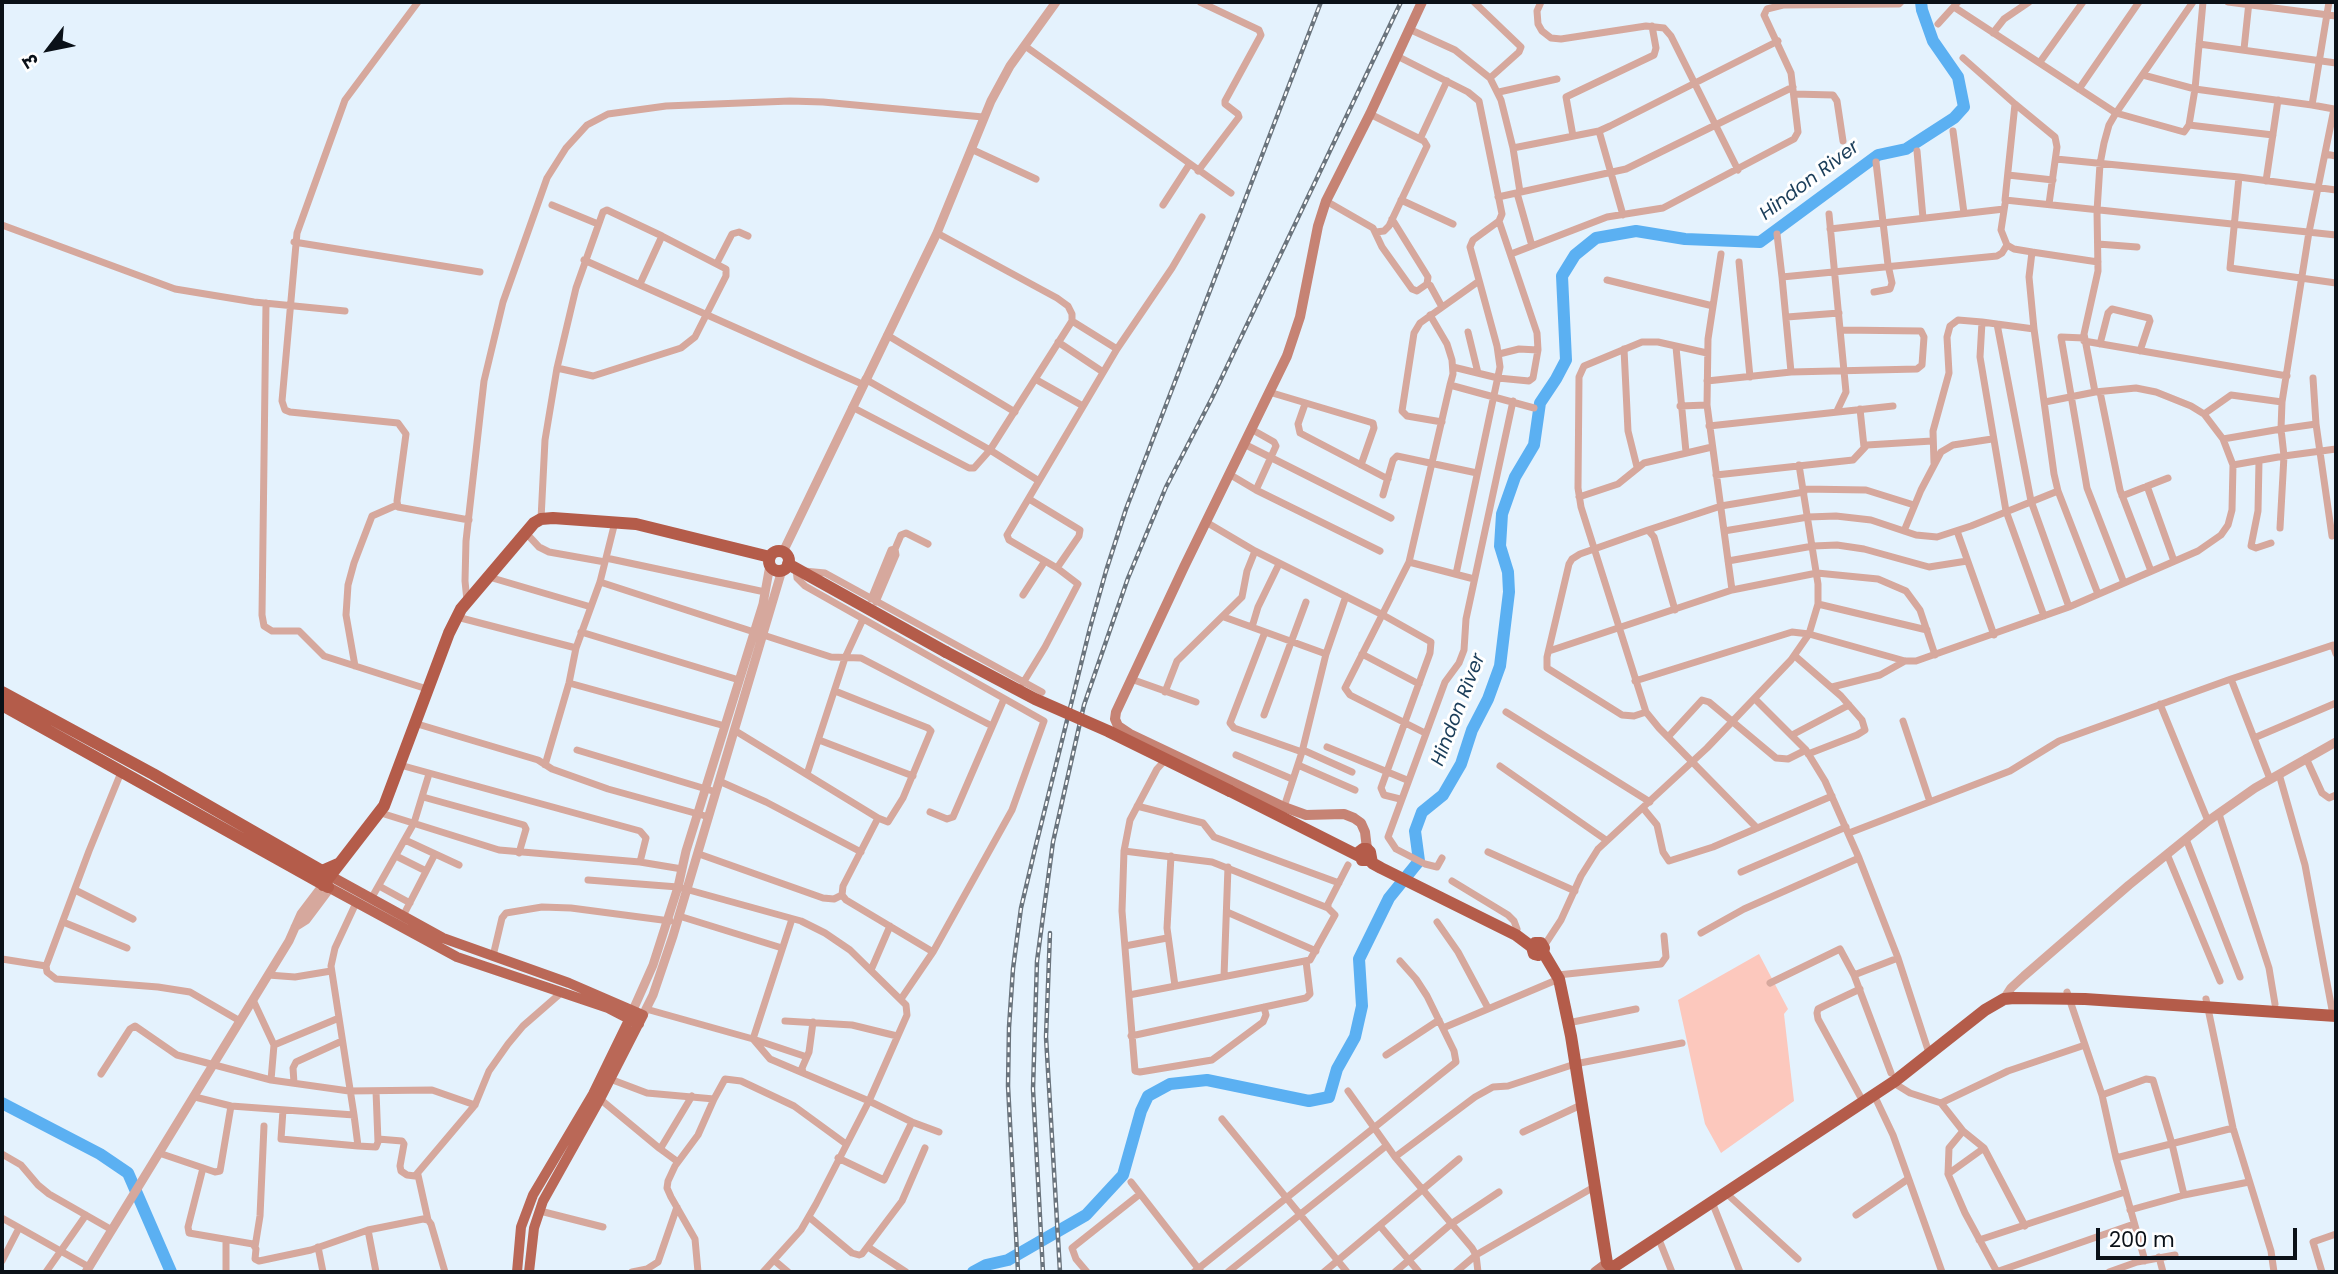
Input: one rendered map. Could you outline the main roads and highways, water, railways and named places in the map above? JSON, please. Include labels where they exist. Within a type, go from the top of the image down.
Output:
[{"type":"highway","points":[[329,880],[355,842],[381,813],[457,617],[467,601],[526,533],[541,519],[553,517],[654,527],[784,564],[1035,699],[1366,854],[1372,863],[1381,868],[1539,949]]},
{"type":"highway","points":[[2,692],[124,766],[329,880]]},
{"type":"highway","points":[[2,705],[124,766]]},
{"type":"highway","points":[[329,880],[360,847],[364,834]]},
{"type":"highway","points":[[1469,912],[1517,929],[1539,949],[1557,982],[1568,1023],[1609,1268]]},
{"type":"highway","points":[[1609,1268],[1874,1095],[1928,1049],[2006,996],[2068,995],[2335,1012]]},
{"type":"highway","points":[[2206,1003],[2276,1004],[2335,1012]]},
{"type":"highway","points":[[1609,1268],[1860,1096],[1893,1077]]},
{"type":"main road","points":[[1366,854],[1365,832],[1361,823],[1354,818],[1344,814],[1306,815],[1284,807],[1118,726],[1116,712],[1287,356],[1298,327],[1318,226],[1326,201],[1422,2]]},
{"type":"main road","points":[[329,880],[443,938],[569,983],[638,1016]]},
{"type":"main road","points":[[329,880],[356,902],[457,957],[638,1016]]},
{"type":"main road","points":[[530,1272],[534,1228],[543,1201],[600,1099],[638,1016]]},
{"type":"main road","points":[[517,1272],[521,1227],[533,1195],[638,1016]]},
{"type":"main road","points":[[1595,1272],[1609,1268]]},
{"type":"waterway","name":"Hindon River","points":[[973,1272],[986,1265],[1008,1260],[1086,1215],[1123,1175],[1141,1111],[1148,1096],[1170,1084],[1207,1080],[1309,1101],[1329,1097],[1337,1069],[1355,1037],[1362,1006],[1359,959],[1389,898],[1419,861],[1415,831],[1422,812],[1443,795],[1461,764],[1472,730],[1488,699],[1500,666],[1509,592],[1508,572],[1500,546],[1502,514],[1515,477],[1534,445],[1540,403],[1566,360],[1562,276],[1575,255],[1596,238],[1636,231],[1685,239],[1760,242],[1878,155],[1906,149],[1954,118],[1964,107],[1958,77],[1933,41],[1921,2]]},
{"type":"waterway","name":"Hindon River","points":[[2,1103],[100,1154],[128,1173],[171,1272]]},
{"type":"railway","points":[[1018,1272],[1008,1086],[1009,1027],[1021,908],[1035,849],[1090,628],[1126,509],[1321,2]]},
{"type":"railway","points":[[1043,1272],[1033,1089],[1037,961],[1053,842],[1084,705],[1128,578],[1166,487],[1212,398],[1401,2]]},
{"type":"railway","points":[[1050,933],[1046,1037],[1060,1272]]}]
